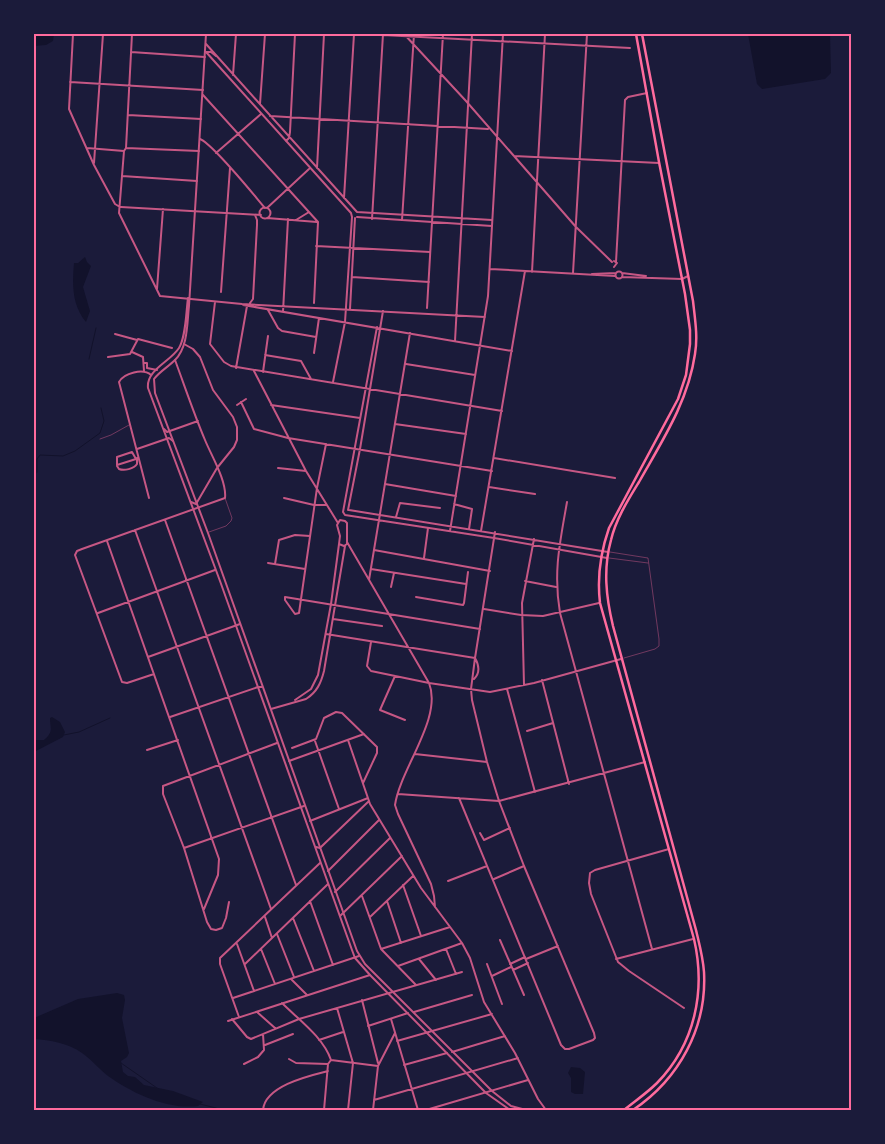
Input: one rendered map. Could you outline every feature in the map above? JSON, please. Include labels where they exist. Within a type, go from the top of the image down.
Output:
[{"type":"main road","points":[[624,1110],[648,1092],[665,1074],[677,1057],[691,1027],[698,1005],[700,984],[699,964],[694,939],[600,603],[599,585],[602,551],[609,528],[670,416],[682,389],[688,365],[690,330],[682,279],[636,34]]},
{"type":"main road","points":[[632,1110],[665,1083],[684,1056],[694,1035],[701,1009],[704,979],[696,930],[606,595],[607,558],[618,520],[672,422],[689,382],[696,353],[696,333],[689,281],[642,34]]},
{"type":"street","points":[[73,34],[69,109],[94,165],[115,204],[120,207],[255,215],[267,218],[318,222]]},
{"type":"street","points":[[94,165],[103,34]]},
{"type":"street","points":[[132,34],[126,148],[124,151],[119,212],[161,297],[242,304],[512,351]]},
{"type":"street","points":[[206,34],[189,295],[181,344],[176,353],[151,375],[148,388],[194,509],[355,958],[486,1093],[510,1110]]},
{"type":"street","points":[[233,75],[236,34]]},
{"type":"street","points":[[260,105],[265,34]]},
{"type":"street","points":[[286,141],[289,138],[291,118],[295,34]]},
{"type":"street","points":[[316,168],[324,34]]},
{"type":"street","points":[[344,198],[354,34]]},
{"type":"street","points":[[366,34],[414,35],[502,42],[630,48]]},
{"type":"street","points":[[427,308],[443,34]]},
{"type":"street","points":[[455,341],[472,34]]},
{"type":"street","points":[[450,530],[485,317],[490,270],[503,34]]},
{"type":"street","points":[[532,272],[545,34]]},
{"type":"street","points":[[573,273],[587,34]]},
{"type":"street","points":[[372,219],[379,122],[382,35]]},
{"type":"street","points":[[405,35],[576,227],[612,262],[612,266],[615,266]]},
{"type":"street","points":[[402,220],[414,35]]},
{"type":"street","points":[[206,44],[357,212]]},
{"type":"street","points":[[131,52],[205,57]]},
{"type":"street","points":[[206,52],[216,56]]},
{"type":"street","points":[[206,52],[309,169],[355,217],[492,226]]},
{"type":"street","points":[[434,68],[441,65]]},
{"type":"street","points":[[70,82],[203,90]]},
{"type":"street","points":[[647,93],[628,97],[625,100],[620,162],[616,274],[618,279],[622,277],[682,279],[688,276]]},
{"type":"street","points":[[203,95],[318,222],[314,303]]},
{"type":"street","points":[[216,153],[261,114]]},
{"type":"street","points":[[128,115],[201,119]]},
{"type":"street","points":[[270,116],[488,129]]},
{"type":"street","points":[[200,139],[216,153],[271,212],[267,218]]},
{"type":"street","points":[[86,148],[124,151]]},
{"type":"street","points":[[126,148],[199,151]]},
{"type":"street","points":[[513,156],[659,163]]},
{"type":"street","points":[[221,292],[230,168]]},
{"type":"street","points":[[257,220],[261,216],[261,210],[266,208],[309,169]]},
{"type":"street","points":[[122,176],[197,181]]},
{"type":"street","points":[[156,290],[158,287],[163,209]]},
{"type":"street","points":[[296,220],[309,212]]},
{"type":"street","points":[[333,382],[345,322],[349,248],[357,212]]},
{"type":"street","points":[[351,213],[492,220]]},
{"type":"street","points":[[236,368],[248,305],[253,299],[257,220],[255,215]]},
{"type":"street","points":[[350,309],[355,217]]},
{"type":"street","points":[[283,312],[288,219]]},
{"type":"street","points":[[316,246],[430,252]]},
{"type":"street","points":[[490,270],[592,274],[622,273],[651,278]]},
{"type":"street","points":[[481,531],[525,271]]},
{"type":"street","points":[[352,277],[429,282]]},
{"type":"street","points":[[188,300],[184,344],[175,360],[158,374],[153,382],[155,393],[208,533],[359,956],[492,1092],[511,1106],[526,1110]]},
{"type":"street","points":[[215,302],[210,342],[224,362],[236,368],[333,382],[502,411]]},
{"type":"street","points":[[248,305],[284,305],[485,317]]},
{"type":"street","points":[[267,305],[267,309],[278,328],[282,331],[316,337]]},
{"type":"street","points":[[338,523],[343,520],[349,506],[381,328],[382,311]]},
{"type":"street","points":[[314,353],[319,318]]},
{"type":"street","points":[[377,327],[360,418],[347,510],[349,515],[346,536],[347,542],[390,614],[429,683],[432,692],[432,703],[415,754],[398,794],[396,809],[430,884],[435,907]]},
{"type":"street","points":[[369,580],[410,333]]},
{"type":"street","points":[[115,334],[172,348]]},
{"type":"street","points":[[263,372],[268,336]]},
{"type":"street","points":[[108,357],[129,355],[137,340]]},
{"type":"street","points":[[154,674],[123,683],[75,556],[77,551],[194,509],[217,468],[234,447],[237,440],[238,427],[213,390],[200,357],[193,349],[184,344]]},
{"type":"street","points":[[132,352],[143,357],[144,371]]},
{"type":"street","points":[[265,355],[301,361],[311,379]]},
{"type":"street","points":[[175,360],[217,468],[225,494],[225,498],[197,506],[191,502]]},
{"type":"street","points":[[144,363],[147,363],[147,368],[157,370]]},
{"type":"street","points":[[405,364],[475,375]]},
{"type":"street","points":[[149,498],[119,380],[140,371],[151,375]]},
{"type":"street","points":[[254,371],[306,471],[338,523],[340,536],[331,604],[316,681],[311,689],[293,702]]},
{"type":"street","points":[[237,404],[246,399]]},
{"type":"street","points":[[241,402],[254,429],[264,432],[288,438],[492,471]]},
{"type":"street","points":[[271,405],[360,418]]},
{"type":"street","points":[[169,432],[198,421]]},
{"type":"street","points":[[395,424],[466,434]]},
{"type":"street","points":[[163,428],[169,432]]},
{"type":"street","points":[[137,449],[169,438],[173,441]]},
{"type":"street","points":[[326,443],[316,488],[300,599],[299,613],[296,614],[284,597],[300,599],[331,604],[480,629]]},
{"type":"street","points":[[132,452],[138,458],[135,467],[122,470],[117,465],[117,457],[132,452]]},
{"type":"street","points":[[117,465],[138,458]]},
{"type":"street","points":[[494,458],[615,478]]},
{"type":"street","points":[[278,468],[306,471]]},
{"type":"street","points":[[385,484],[456,496]]},
{"type":"street","points":[[489,487],[535,494]]},
{"type":"street","points":[[284,498],[326,506]]},
{"type":"street","points":[[567,502],[559,548],[556,587],[560,613],[652,949]]},
{"type":"street","points":[[396,517],[398,504],[401,503],[440,508]]},
{"type":"street","points":[[454,504],[472,509],[469,529]]},
{"type":"street","points":[[349,506],[353,510]]},
{"type":"street","points":[[347,510],[495,532],[608,552]]},
{"type":"street","points":[[344,514],[559,548],[607,558]]},
{"type":"street","points":[[165,520],[296,885]]},
{"type":"street","points":[[343,520],[347,523]]},
{"type":"street","points":[[424,558],[428,528]]},
{"type":"street","points":[[135,530],[271,909]]},
{"type":"street","points":[[459,798],[561,1045],[565,1049],[572,1049],[595,1038],[499,801],[473,705],[472,680],[495,532]]},
{"type":"street","points":[[275,564],[279,540],[292,535],[310,536]]},
{"type":"street","points":[[524,685],[521,615],[525,581],[534,539]]},
{"type":"street","points":[[107,541],[219,859],[219,867],[204,909]]},
{"type":"street","points":[[271,709],[311,696],[319,686],[347,542]]},
{"type":"street","points":[[339,544],[345,546]]},
{"type":"street","points":[[374,550],[490,572]]},
{"type":"street","points":[[268,564],[305,569]]},
{"type":"street","points":[[371,569],[466,584]]},
{"type":"street","points":[[98,613],[216,570]]},
{"type":"street","points":[[416,597],[462,605],[464,603],[468,572]]},
{"type":"street","points":[[391,587],[394,573]]},
{"type":"street","points":[[525,581],[556,587]]},
{"type":"street","points":[[484,609],[521,615],[543,616],[600,603]]},
{"type":"street","points":[[333,619],[382,626]]},
{"type":"street","points":[[148,657],[240,624]]},
{"type":"street","points":[[326,634],[476,658]]},
{"type":"street","points":[[371,642],[367,665],[369,669],[377,673],[490,692],[576,672],[622,658]]},
{"type":"street","points":[[395,676],[380,710],[405,720]]},
{"type":"street","points":[[542,680],[569,784]]},
{"type":"street","points":[[170,717],[258,687],[263,688]]},
{"type":"street","points":[[507,689],[535,792]]},
{"type":"street","points":[[292,748],[315,740],[318,737],[322,719],[338,712],[343,713],[376,744],[377,749],[363,783]]},
{"type":"street","points":[[527,731],[553,723]]},
{"type":"street","points":[[289,761],[365,734]]},
{"type":"street","points":[[147,750],[178,740]]},
{"type":"street","points":[[315,740],[339,810]]},
{"type":"street","points":[[348,740],[369,799],[379,820],[413,876],[462,943],[470,958],[481,995],[518,1058],[538,1099],[546,1110]]},
{"type":"street","points":[[229,902],[225,922],[220,930],[211,929],[184,848],[167,806],[163,786],[277,743]]},
{"type":"street","points":[[415,754],[487,762]]},
{"type":"street","points":[[398,794],[499,801],[603,775],[645,762]]},
{"type":"street","points":[[310,821],[369,799]]},
{"type":"street","points":[[320,848],[369,799]]},
{"type":"street","points":[[184,848],[304,806]]},
{"type":"street","points":[[328,871],[379,820]]},
{"type":"street","points":[[480,833],[484,840],[510,828]]},
{"type":"street","points":[[335,892],[390,838]]},
{"type":"street","points":[[314,846],[320,848]]},
{"type":"street","points":[[669,849],[599,868],[590,873],[589,883],[591,894],[616,959],[629,971],[684,1008]]},
{"type":"street","points":[[340,916],[402,856]]},
{"type":"street","points":[[239,1017],[220,959],[320,863]]},
{"type":"street","points":[[448,881],[488,866]]},
{"type":"street","points":[[493,880],[524,866]]},
{"type":"street","points":[[370,917],[413,876]]},
{"type":"street","points":[[245,964],[328,884]]},
{"type":"street","points":[[403,885],[421,936]]},
{"type":"street","points":[[362,896],[381,949],[416,985]]},
{"type":"street","points":[[310,901],[334,965]]},
{"type":"street","points":[[386,901],[401,942]]},
{"type":"street","points":[[264,915],[272,938]]},
{"type":"street","points":[[293,918],[314,971]]},
{"type":"street","points":[[381,949],[450,926]]},
{"type":"street","points":[[277,934],[294,977]]},
{"type":"street","points":[[616,959],[694,939]]},
{"type":"street","points":[[500,940],[524,995]]},
{"type":"street","points":[[237,943],[254,991]]},
{"type":"street","points":[[398,966],[462,943]]},
{"type":"street","points":[[492,976],[526,958],[558,946]]},
{"type":"street","points":[[261,949],[274,984]]},
{"type":"street","points":[[446,949],[456,974]]},
{"type":"street","points":[[233,998],[359,956]]},
{"type":"street","points":[[419,959],[436,980]]},
{"type":"street","points":[[513,970],[528,963]]},
{"type":"street","points":[[487,964],[502,1004]]},
{"type":"street","points":[[232,1019],[250,1040],[299,1019],[462,972]]},
{"type":"street","points":[[228,1020],[370,975]]},
{"type":"street","points":[[290,979],[307,995]]},
{"type":"street","points":[[414,1012],[472,995]]},
{"type":"street","points":[[362,1000],[378,1065],[373,1110]]},
{"type":"street","points":[[282,1003],[319,1040],[332,1060]]},
{"type":"street","points":[[337,1007],[353,1062],[348,1110]]},
{"type":"street","points":[[257,1012],[275,1028]]},
{"type":"street","points":[[368,1026],[408,1013]]},
{"type":"street","points":[[398,1041],[492,1014]]},
{"type":"street","points":[[391,1019],[418,1110]]},
{"type":"street","points":[[319,1040],[344,1032]]},
{"type":"street","points":[[378,1065],[395,1033]]},
{"type":"street","points":[[244,1064],[258,1057],[264,1050],[263,1034]]},
{"type":"street","points":[[265,1045],[293,1034]]},
{"type":"street","points":[[452,1052],[505,1036]]},
{"type":"street","points":[[404,1065],[447,1053]]},
{"type":"street","points":[[374,1100],[518,1058]]},
{"type":"street","points":[[289,1059],[296,1062],[328,1064]]},
{"type":"street","points":[[332,1060],[378,1065]]},
{"type":"street","points":[[324,1110],[328,1064],[332,1060]]},
{"type":"street","points":[[263,1110],[264,1103],[268,1097],[283,1086],[302,1078],[328,1071]]},
{"type":"street","points":[[426,1110],[528,1080]]},
{"type":"lane","points":[[100,439],[130,424]]},
{"type":"lane","points":[[208,533],[231,522],[232,518],[225,498]]},
{"type":"lane","points":[[608,552],[648,558],[659,646],[650,651],[622,658]]},
{"type":"lane","points":[[607,558],[648,563]]},
{"type":"shaded area","points":[[54,34],[53,41],[46,45],[34,46],[34,36]]},
{"type":"shaded area","points":[[748,34],[830,34],[831,73],[825,79],[762,89],[757,84]]},
{"type":"shaded area","points":[[85,257],[91,266],[83,287],[90,311],[86,322],[78,309],[73,279],[74,263],[78,263]]},
{"type":"shaded area","points":[[52,717],[60,722],[65,732],[63,737],[34,752],[34,740],[44,740],[47,737],[51,727],[50,718]]},
{"type":"shaded area","points":[[117,993],[124,995],[125,1000],[122,1018],[129,1053],[121,1061],[123,1072],[128,1076],[135,1077],[144,1085],[173,1091],[203,1102],[198,1106],[186,1107],[150,1099],[108,1076],[89,1058],[77,1050],[59,1043],[34,1039],[34,1018],[78,999]]},
{"type":"shaded area","points":[[571,1067],[580,1068],[585,1072],[583,1094],[571,1092],[571,1078],[568,1073]]},
{"type":"waterway","points":[[89,359],[96,328]]},
{"type":"waterway","points":[[37,472],[37,459],[40,455],[63,456],[75,451],[100,433],[104,421],[101,408]]},
{"type":"waterway","points":[[64,735],[79,732],[110,718]]},
{"type":"waterway","points":[[121,1063],[157,1088]]},
{"type":"waterway","points":[[200,1104],[220,1110]]}]
